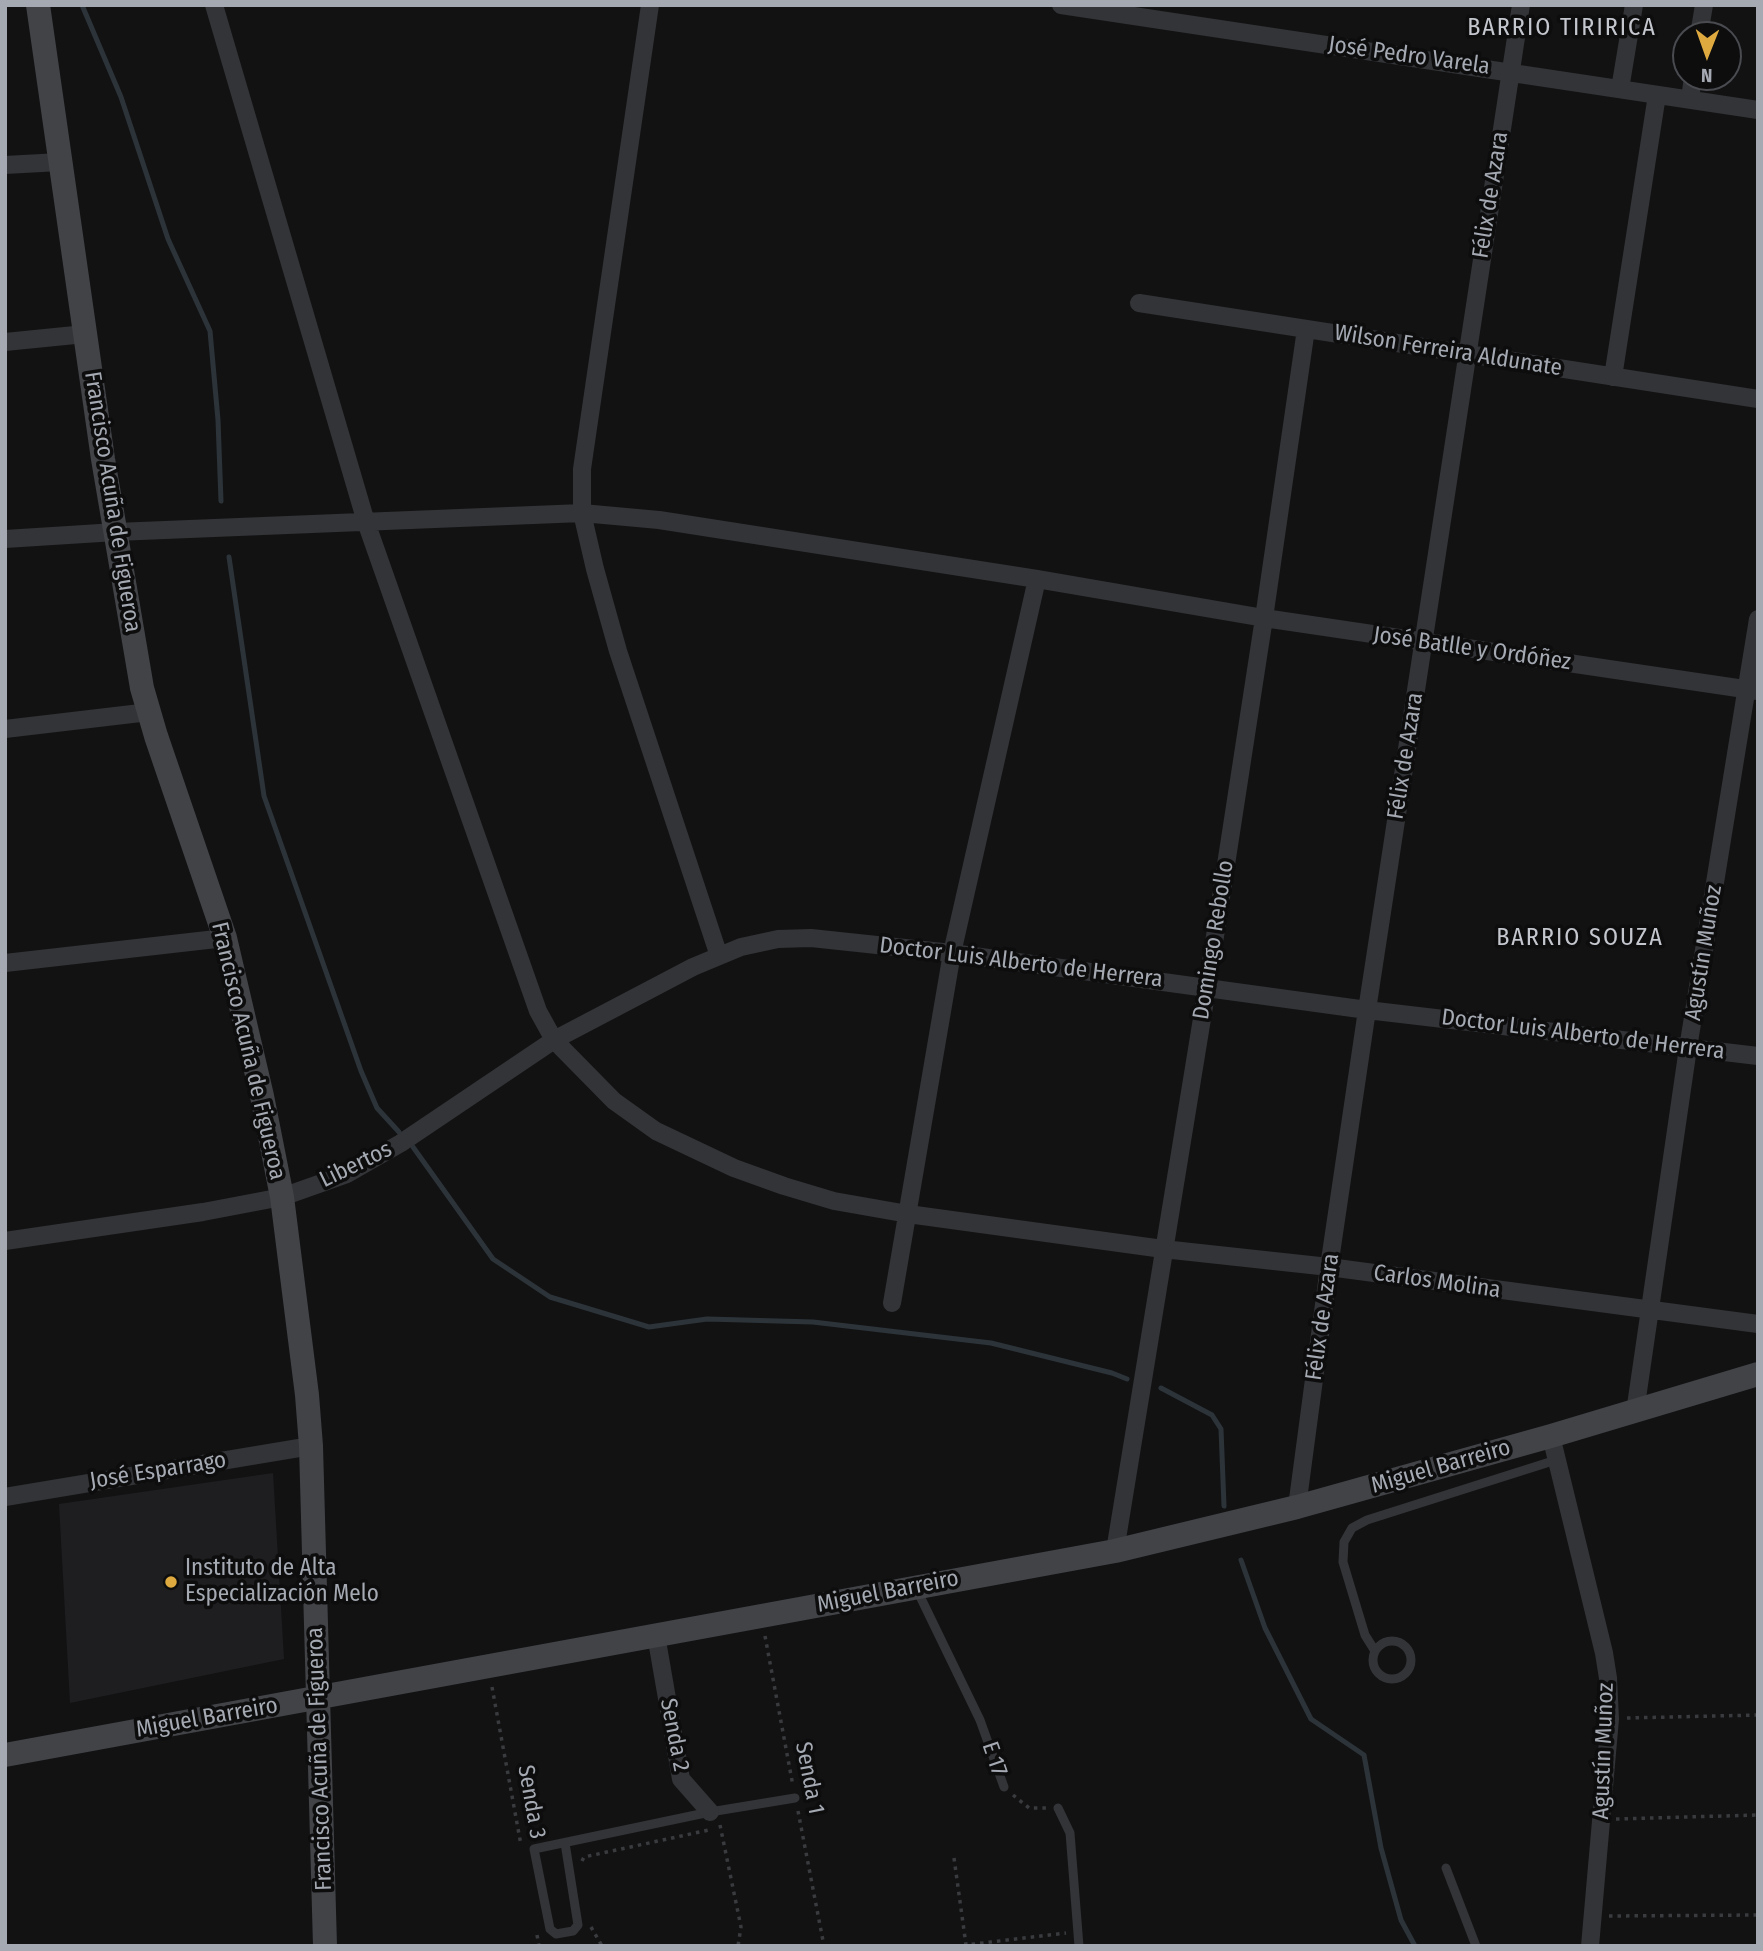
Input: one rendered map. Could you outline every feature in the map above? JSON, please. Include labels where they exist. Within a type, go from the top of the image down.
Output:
[{"type":"street","name":"Francisco Acuña de Figueroa","points":[[38,5],[85,334],[142,688],[225,938],[262,1096],[282,1197],[311,1446],[325,1946]]},
{"type":"street","name":"Carlos Molina","points":[[214,5],[366,522],[538,1011],[554,1040],[614,1101],[656,1131],[734,1168],[834,1201],[908,1214],[1163,1249],[1329,1267],[1758,1324]]},
{"type":"street","points":[[650,5],[582,469],[582,513],[618,651],[719,956]]},
{"type":"street","name":"José Pedro Varela","points":[[1060,5],[1758,110]]},
{"type":"street","name":"Félix de Azara","points":[[1297,1507],[1367,1010],[1521,5]]},
{"type":"street","points":[[1620,89],[1634,5]]},
{"type":"street","points":[[1690,99],[1691,91]]},
{"type":"street","points":[[1613,377],[1657,95]]},
{"type":"street","points":[[5,165],[60,162]]},
{"type":"street","name":"Wilson Ferreira Aldunate","points":[[1139,303],[1758,399]]},
{"type":"street","name":"Domingo Rebollo","points":[[1115,1551],[1264,618],[1306,329]]},
{"type":"street","points":[[5,342],[85,334]]},
{"type":"street","name":"José Batlle y Ordóñez","points":[[5,539],[582,513],[659,520],[1037,579],[1186,606],[1752,690]]},
{"type":"street","points":[[892,1303],[952,953],[1037,579]]},
{"type":"street","name":"Agustín Muñoz","points":[[1634,1412],[1688,1048],[1752,690],[1758,619]]},
{"type":"street","points":[[5,729],[149,712]]},
{"type":"street","points":[[5,963],[225,938]]},
{"type":"street","name":"Doctor Luis Alberto de Herrera","points":[[554,1040],[694,967],[741,947],[778,939],[811,938],[952,953],[1367,1010],[1758,1056]]},
{"type":"street","name":"Libertos","points":[[5,1241],[203,1212],[282,1197],[347,1174],[401,1143],[554,1040]]},
{"type":"street","name":"Miguel Barreiro","points":[[5,1755],[319,1698],[488,1664],[1115,1551],[1554,1448],[1634,1412],[1758,1374]]},
{"type":"street","name":"José Esparrago","points":[[5,1497],[311,1446]]},
{"type":"street","name":"Agustín Muñoz","points":[[1554,1448],[1608,1678],[1610,1719],[1590,1946]]},
{"type":"street","name":"Senda 2","points":[[656,1635],[681,1779],[710,1812]]},
{"type":"lane","points":[[1375,1651],[1385,1642],[1398,1642],[1405,1646],[1411,1657],[1409,1670],[1394,1680],[1382,1677],[1374,1668],[1375,1651],[1364,1634],[1343,1562],[1344,1542],[1352,1528],[1554,1448]]},
{"type":"lane","name":"E 17","points":[[915,1587],[980,1720],[1004,1787]]},
{"type":"lane","points":[[565,1843],[578,1925],[573,1931],[556,1934],[550,1929],[534,1849],[710,1812],[795,1798]]},
{"type":"lane","points":[[1058,1808],[1070,1833],[1079,1946]]},
{"type":"lane","points":[[1446,1868],[1476,1946]]},
{"type":"path","name":"Senda 1","points":[[761,1616],[824,1946]]},
{"type":"path","name":"Senda 3","points":[[488,1664],[523,1851]]},
{"type":"path","points":[[1610,1719],[1758,1715]]},
{"type":"path","name":"E 17","points":[[1004,1787],[1029,1808],[1058,1808]]},
{"type":"path","points":[[710,1812],[722,1827],[741,1927],[738,1946]]},
{"type":"path","points":[[1601,1819],[1758,1815]]},
{"type":"path","points":[[580,1867],[584,1857],[722,1827]]},
{"type":"path","points":[[954,1858],[966,1945],[1078,1931]]},
{"type":"path","points":[[1593,1916],[1758,1915]]},
{"type":"path","points":[[589,1924],[603,1946]]},
{"type":"path","points":[[536,1931],[539,1946]]},
{"type":"shaded area","name":"Instituto de Alta Especialización Melo","points":[[273,1473],[284,1659],[70,1703],[59,1504]]},
{"type":"waterway","points":[[82,5],[121,97],[168,239],[210,331],[218,420],[221,501]]},
{"type":"waterway","points":[[229,557],[264,796],[361,1071],[377,1108],[399,1132]]},
{"type":"waterway","points":[[413,1147],[493,1259],[550,1297],[649,1327],[707,1319],[813,1322],[991,1343],[1127,1379]]},
{"type":"waterway","points":[[1161,1388],[1212,1415],[1221,1429],[1224,1506]]},
{"type":"waterway","points":[[1241,1560],[1265,1628],[1311,1719],[1364,1755],[1381,1848],[1401,1920],[1415,1946]]},
{"type":"place","name":"Instituto de Alta Especialización Melo","points":[[171,1582]]},
{"type":"district","name":"BARRIO TIRIRICA","points":[[1562,28]]},
{"type":"district","name":"BARRIO SOUZA","points":[[1580,938]]}]
